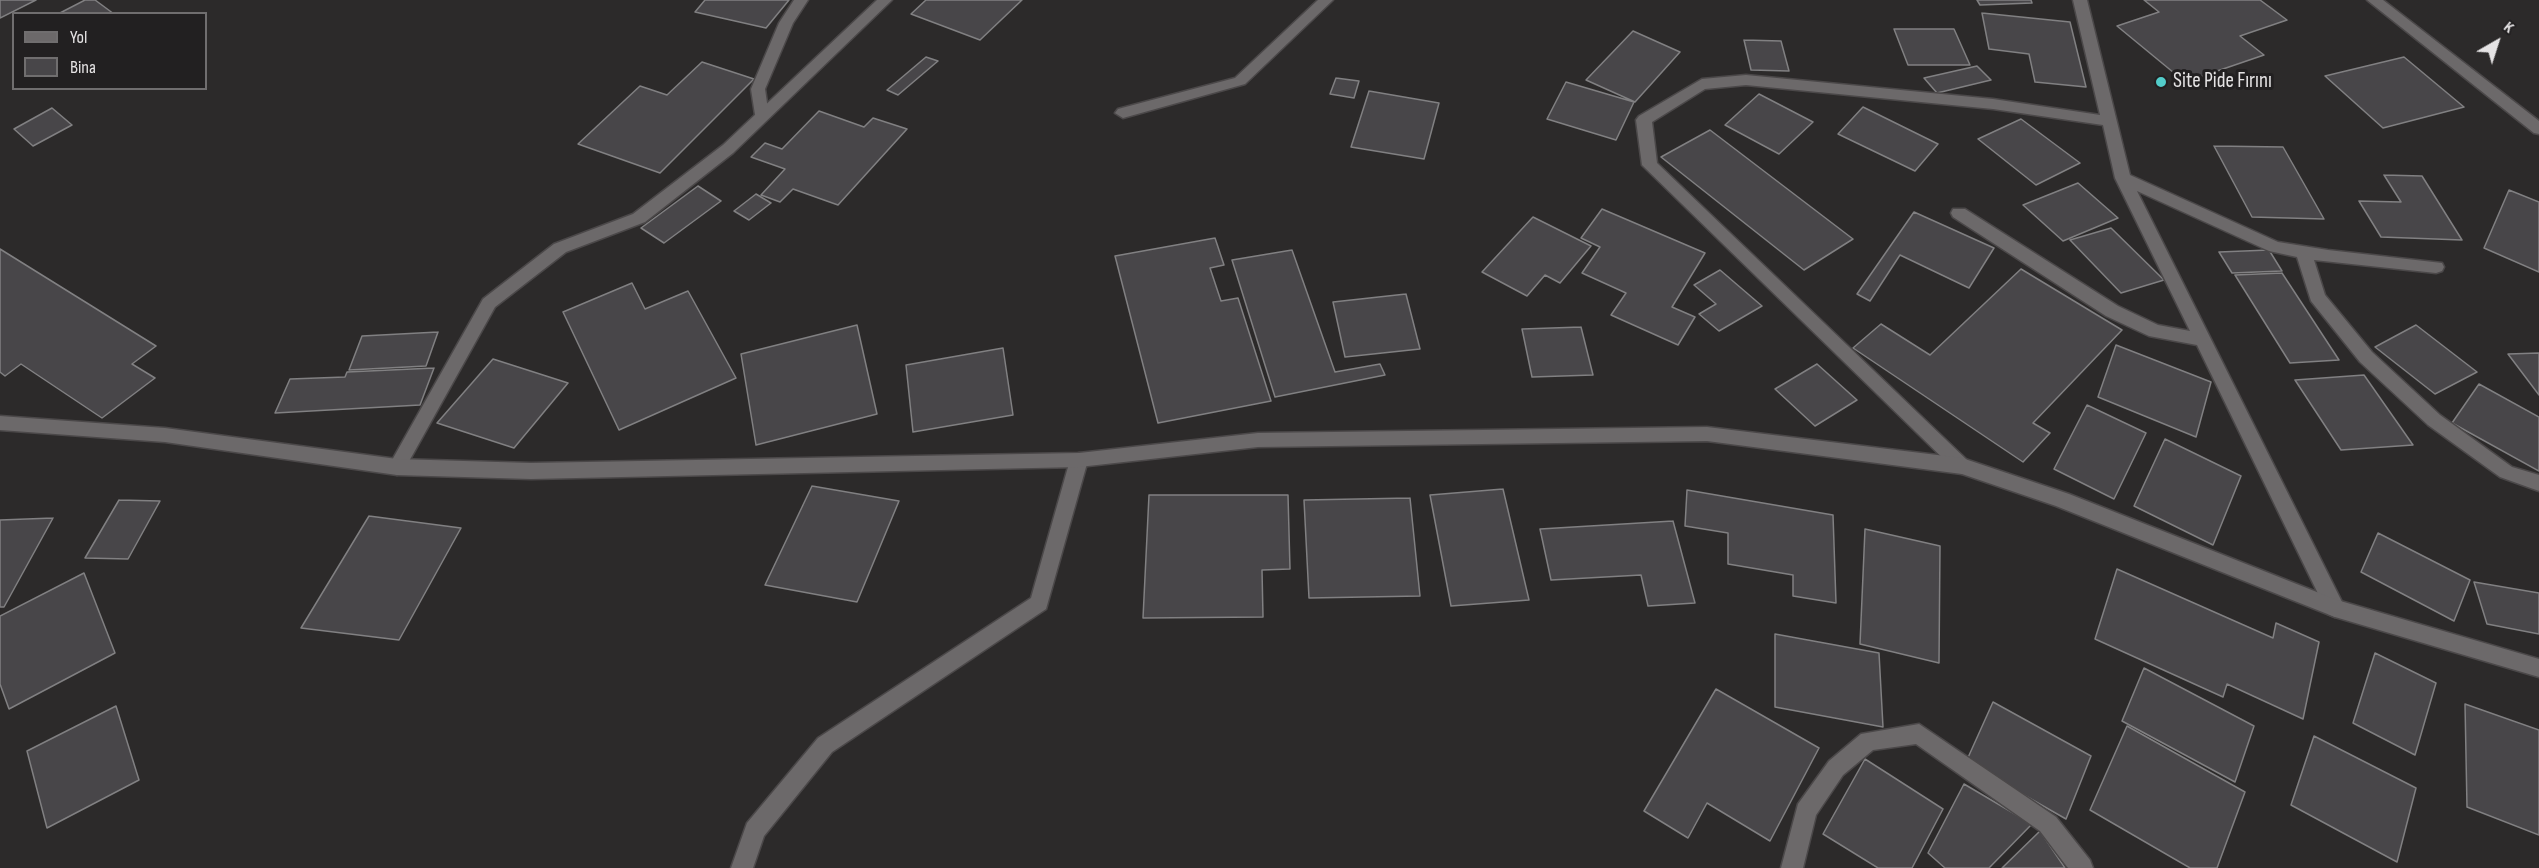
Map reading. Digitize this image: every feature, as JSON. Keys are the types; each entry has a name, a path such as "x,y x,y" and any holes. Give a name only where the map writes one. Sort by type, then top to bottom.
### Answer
{"street":[{"path":"761,117 758,89 786,23 801,0"},
{"path":"397,467 489,303 560,248 639,218 728,149 885,0"},
{"path":"1123,113 1240,81 1326,0"},
{"path":"2080,0 2123,178 2335,608"},
{"path":"2374,0 2539,129"},
{"path":"1962,466 1650,165 1644,120 1702,84 1746,80 1993,104 2109,121"},
{"path":"2123,178 2275,247 2436,267"},
{"path":"1959,213 2112,310 2155,331 2203,340"},
{"path":"2304,252 2317,297 2366,357 2443,427 2506,472 2539,483"},
{"path":"0,423 165,435 397,467 531,471 1079,460 1258,440 1707,434 1962,466 2062,500 2335,608 2539,668"},
{"path":"742,868 755,830 825,745 1039,603 1079,460"},
{"path":"1792,868 1806,811 1836,768 1868,741 1918,734 2048,824 2082,868"}],"building":[{"path":"0,0 36,0 0,18"},
{"path":"85,0 95,0 111,12 62,12"},
{"path":"705,0 789,0 766,28 695,12"},
{"path":"926,0 1022,0 980,40 911,14"},
{"path":"1977,0 2031,0 2032,3 1980,5"},
{"path":"2144,0 2260,0 2287,20 2240,36 2264,55 2185,82 2117,26 2159,12"},
{"path":"1982,13 2070,22 2086,87 2035,82 2029,54 1989,49"},
{"path":"1894,29 1954,29 1970,65 1908,65"},
{"path":"1633,31 1680,52 1635,102 1586,80"},
{"path":"1744,40 1781,41 1789,71 1751,70"},
{"path":"926,57 938,61 898,95 887,90"},
{"path":"2404,57 2464,107 2383,128 2325,76"},
{"path":"702,62 754,79 660,173 578,144 640,86 667,95"},
{"path":"1977,66 1991,80 1937,93 1924,78"},
{"path":"1336,78 1359,81 1354,98 1330,94"},
{"path":"1566,82 1634,102 1616,140 1547,119"},
{"path":"1369,91 1439,103 1424,159 1351,147"},
{"path":"1759,94 1813,122 1779,154 1725,125"},
{"path":"1863,107 1938,144 1915,171 1838,134"},
{"path":"52,108 72,125 33,146 14,129"},
{"path":"819,111 864,127 873,118 907,129 838,205 793,189 780,202 761,195 785,169 751,157 765,143 782,149"},
{"path":"2021,119 2080,163 2036,185 1978,139"},
{"path":"1710,130 1853,239 1804,270 1661,157"},
{"path":"2214,146 2283,147 2324,219 2252,217"},
{"path":"2384,175 2422,176 2462,240 2381,237 2359,201 2401,202"},
{"path":"2078,183 2118,218 2063,241 2023,205"},
{"path":"698,186 721,201 664,243 641,228"},
{"path":"2509,190 2539,202 2539,272 2484,248"},
{"path":"756,194 771,203 749,220 734,211"},
{"path":"1602,209 1705,253 1672,307 1695,317 1678,345 1611,315 1626,293 1582,273 1600,247 1581,238"},
{"path":"1914,212 1994,248 1969,288 1900,255 1870,301 1857,294"},
{"path":"1533,217 1591,246 1560,283 1545,275 1527,296 1482,272"},
{"path":"2111,228 2164,280 2121,293 2070,240"},
{"path":"1215,238 1224,265 1210,268 1221,301 1238,298 1271,401 1158,423 1115,256"},
{"path":"0,249 156,346 132,364 155,378 102,418 21,364 5,376 0,372"},
{"path":"1292,250 1335,372 1380,364 1385,375 1275,397 1232,260"},
{"path":"2269,250 2282,271 2232,273 2219,252"},
{"path":"2021,269 2122,330 2033,423 2050,433 2023,462 1853,348 1881,324 1930,355"},
{"path":"1720,270 1762,306 1719,331 1699,314 1716,304 1694,285"},
{"path":"2282,273 2339,360 2290,363 2235,275"},
{"path":"632,283 645,309 688,291 736,378 619,430 563,312"},
{"path":"1406,294 1420,349 1345,357 1333,302"},
{"path":"857,325 877,414 756,445 741,354"},
{"path":"2416,325 2477,372 2435,394 2375,347"},
{"path":"1581,327 1593,375 1532,377 1522,329"},
{"path":"438,332 426,366 349,370 362,336"},
{"path":"2116,345 2211,382 2196,437 2098,397"},
{"path":"1003,348 1013,415 913,432 906,365"},
{"path":"2539,353 2539,395 2508,354"},
{"path":"493,359 568,383 514,448 437,423"},
{"path":"1817,364 1857,400 1815,426 1775,389"},
{"path":"434,368 420,405 275,413 290,379 345,377 347,372"},
{"path":"2364,375 2413,445 2341,450 2295,380"},
{"path":"2479,384 2539,417 2539,471 2452,423"},
{"path":"2087,405 2146,433 2114,499 2054,469"},
{"path":"2165,439 2241,476 2213,545 2134,506"},
{"path":"812,486 899,501 857,602 765,585"},
{"path":"1503,489 1529,600 1451,606 1430,495"},
{"path":"1687,490 1833,515 1836,603 1793,596 1793,575 1728,564 1728,533 1685,526"},
{"path":"1149,495 1288,495 1290,569 1262,570 1263,617 1143,618"},
{"path":"1410,498 1420,596 1309,598 1304,500"},
{"path":"119,500 160,501 128,559 85,558"},
{"path":"369,516 461,528 399,640 301,628"},
{"path":"53,518 4,607 0,607 0,520"},
{"path":"1673,521 1695,603 1648,606 1641,575 1551,580 1540,529"},
{"path":"1865,529 1940,546 1939,663 1860,644"},
{"path":"2378,533 2470,580 2454,621 2361,572"},
{"path":"2117,569 2273,638 2276,623 2319,642 2303,719 2227,684 2223,697 2095,639"},
{"path":"84,573 115,653 9,709 0,684 0,616"},
{"path":"2474,582 2539,593 2539,634 2487,624"},
{"path":"1775,634 1879,653 1883,727 1775,707"},
{"path":"2375,653 2436,683 2415,755 2353,723"},
{"path":"2144,668 2254,726 2235,782 2122,721"},
{"path":"1716,689 1819,748 1770,841 1707,803 1688,838 1644,811"},
{"path":"1993,702 2091,756 2066,819 1966,762"},
{"path":"2465,704 2539,730 2539,835 2467,807"},
{"path":"116,706 139,780 47,828 27,751"},
{"path":"2127,726 2245,792 2217,868 2190,868 2090,810"},
{"path":"2314,736 2416,788 2397,862 2291,805"},
{"path":"1865,759 1943,809 1912,868 1878,868 1823,834"},
{"path":"1964,784 2032,824 1989,868 1945,868 1928,853"},
{"path":"2040,831 2065,868 2002,868"}],"place":[{"name":"Site Pide Fırını","path":"2161,82"}]}
